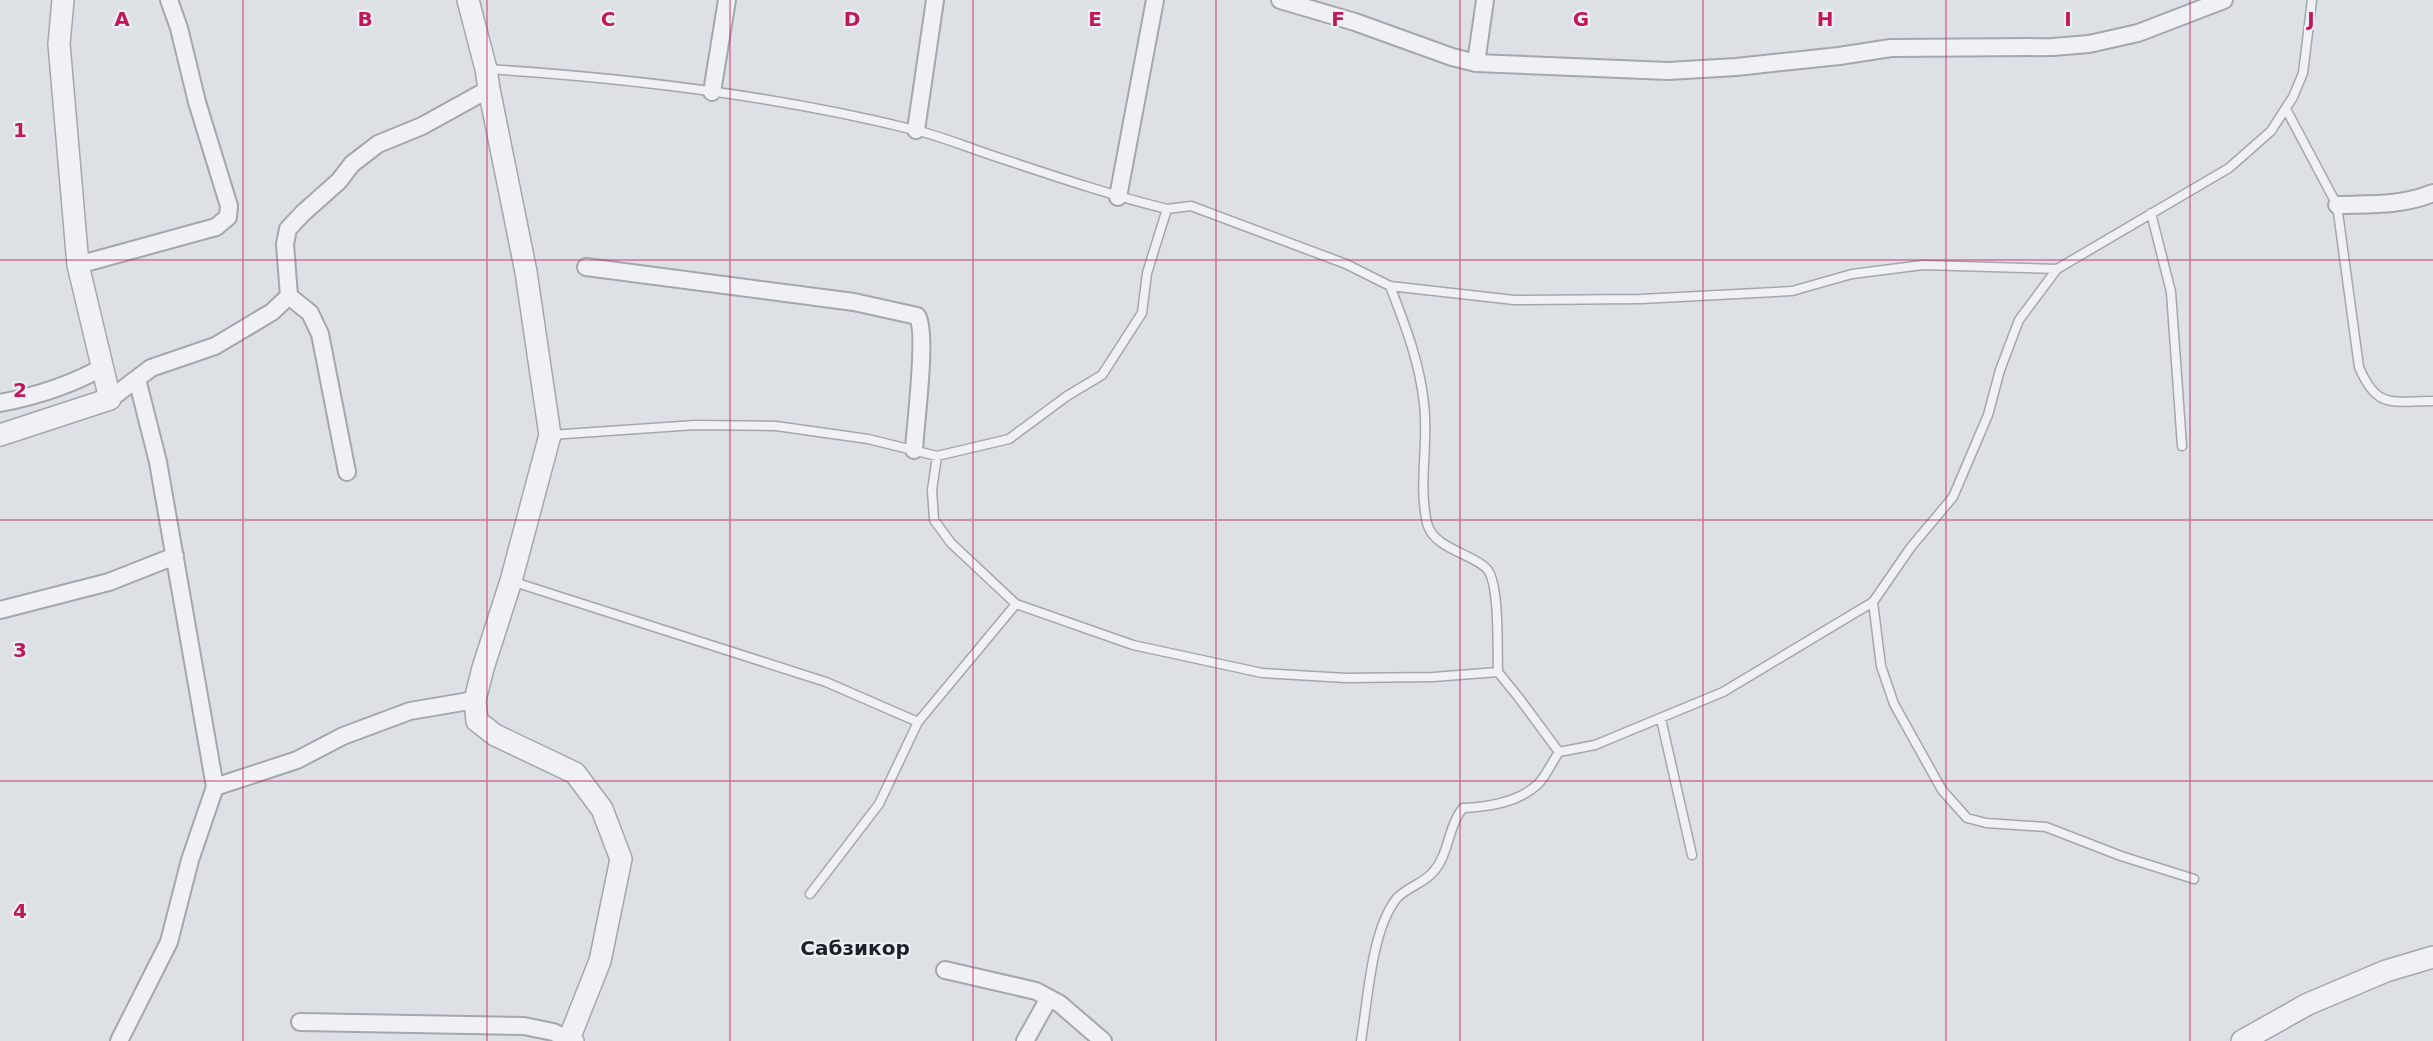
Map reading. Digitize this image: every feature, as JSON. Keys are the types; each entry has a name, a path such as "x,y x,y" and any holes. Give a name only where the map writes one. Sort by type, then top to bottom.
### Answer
{"street":[{"path":"63,0 59,44 78,265 110,399"},
{"path":"78,265 216,227 228,217 229,206 169,0"},
{"path":"300,1022 524,1026 553,1032 571,1040 600,961 621,860 602,809 575,772 495,735 477,721 475,700 483,668 511,580 550,435 526,272 488,79 468,0"},
{"path":"712,92 727,0"},
{"path":"916,130 935,0"},
{"path":"1118,197 1155,0"},
{"path":"1280,0 1355,22 1452,57 1476,63 1668,70 1736,67 1891,48 2052,47 2089,44 2138,33 2224,0"},
{"path":"1476,63 1485,0"},
{"path":"347,471 320,334 309,313 289,296 285,244 288,229 339,181 352,164 378,144 422,126 488,79"},
{"path":"2337,205 2391,204 2416,200 2433,193"},
{"path":"586,267 854,302 916,316 921,325 921,345 914,450"},
{"path":"0,435 110,399 151,368 215,346 272,312 289,296"},
{"path":"0,403 25,399 76,382 103,367"},
{"path":"119,1041 169,942 190,860 215,787 159,462 137,379"},
{"path":"0,610 109,582 175,556"},
{"path":"215,787 297,760 343,736 410,711 475,700"},
{"path":"2242,1041 2308,1004 2386,971 2433,957"},
{"path":"945,970 1036,991 1060,1004 1103,1041"},
{"path":"1025,1041 1048,998"}],"lane":[{"path":"1361,1041 1378,937 1398,896 1435,871 1449,840 1456,816 1462,808 1503,804 1538,784 1559,752 1595,746 1723,692 1873,602 1911,547 1953,497 1988,415 2000,370 2019,320 2057,269 2229,168 2271,131 2293,97 2303,73 2312,0"},
{"path":"488,79 575,74 712,92 828,111 916,130 1118,197 1167,209 1191,206 1210,212 1346,264 1390,286 1514,300 1641,299 1792,291 1852,274 1923,265 2057,269"},
{"path":"2286,109 2337,205 2359,368 2367,387 2376,397 2391,401 2433,401"},
{"path":"550,435 696,425 776,426 868,439 937,456 1008,439 1067,396 1102,375 1142,313 1147,273 1167,209"},
{"path":"2151,213 2171,292 2182,446"},
{"path":"1390,286 1412,345 1425,406 1423,483 1427,526 1440,542 1486,568 1492,580 1495,596 1498,672 1559,752"},
{"path":"937,456 932,490 934,520 951,543 1016,604 1133,645 1262,673 1346,678 1432,677 1498,672"},
{"path":"511,580 826,682 918,722"},
{"path":"1873,602 1881,666 1894,704 1942,790 1967,818 1986,823 2046,827 2121,856 2194,879"},
{"path":"810,894 879,804 918,722 1016,604"},
{"path":"1661,719 1692,855"}],"district":[{"name":"Сабзикор","path":"855,948"}]}
